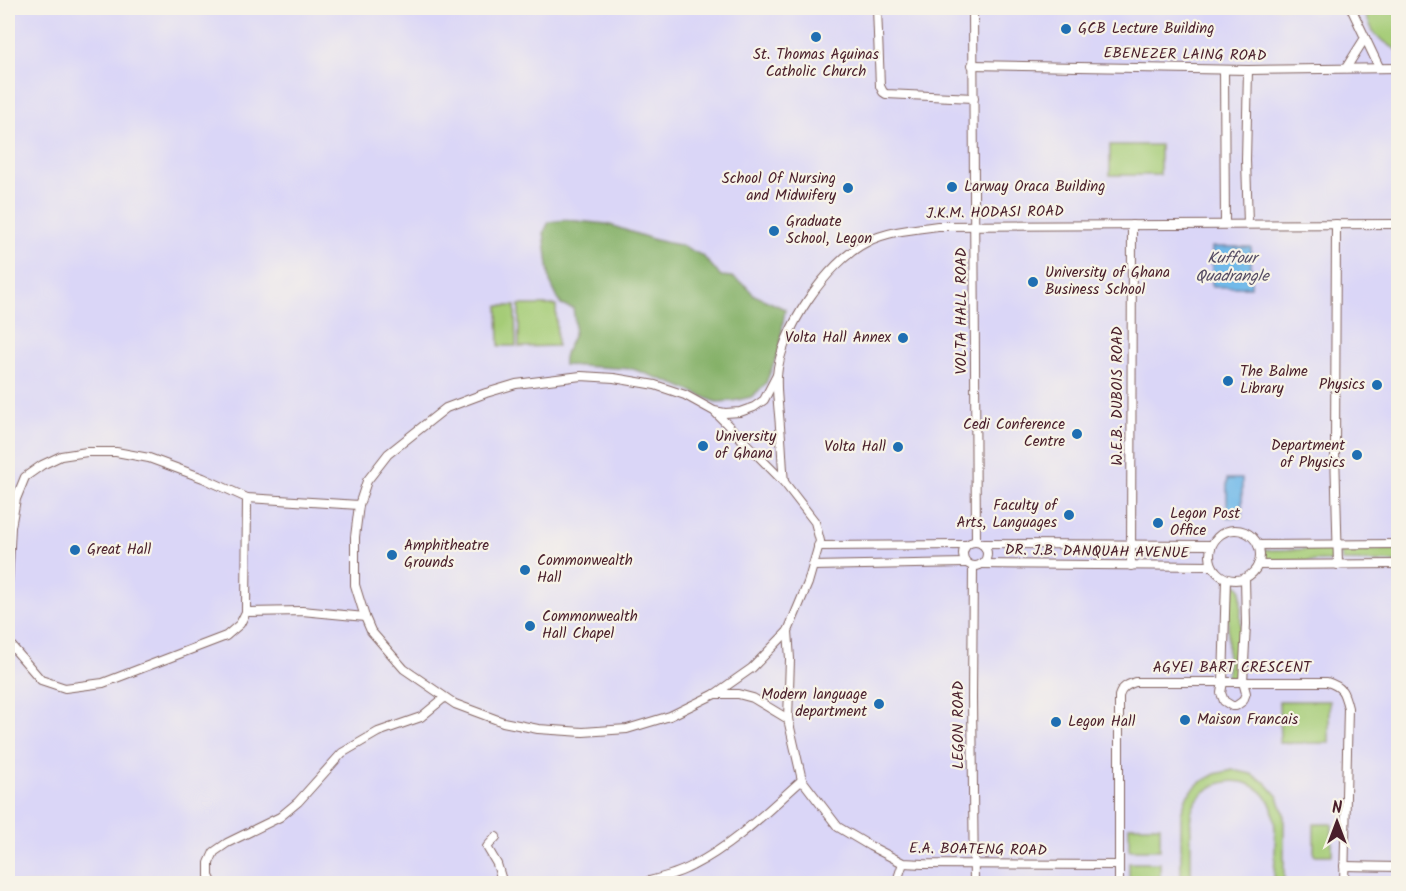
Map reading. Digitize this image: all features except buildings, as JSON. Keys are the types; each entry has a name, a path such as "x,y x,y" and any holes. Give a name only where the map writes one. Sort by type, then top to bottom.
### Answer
{"street":[{"path":"877,8 880,86 883,92 974,98"},
{"name":"VOLTA HALL ROAD","path":"973,8 979,543"},
{"path":"1351,8 1379,67"},
{"path":"1347,68 1365,38"},
{"name":"EBENEZER LAING ROAD","path":"972,65 1224,70 1398,68"},
{"path":"1224,70 1225,224"},
{"path":"1248,70 1246,160 1248,224"},
{"path":"1336,224 1335,451 1338,564"},
{"name":"J.K.M. HODASI ROAD","path":"784,482 777,375 785,343 801,312 824,279 847,255 880,237 938,226 974,225 1398,224"},
{"name":"W.E.B. DUBOIS ROAD","path":"1131,566 1132,225"},
{"path":"714,411 740,412 754,407 764,400 777,375"},
{"path":"581,376 614,378 655,385 685,395 714,411 784,482 815,522 820,541 808,583 788,631 752,668 715,694 670,716 627,729 583,732 538,729 503,722 455,704 404,669 371,631 356,585 355,537 359,505 367,481 388,454 446,408 516,384 581,376"},
{"path":"8,584 11,527 16,499 25,477 61,456 87,452 116,452 149,459 203,478 247,498 359,505"},
{"path":"8,641 41,680 65,688 103,683 226,636 240,624 246,612 247,498"},
{"name":"DR. J.B. DANQUAH AVENUE","path":"813,566 974,564 1212,566 1209,555 1211,545 1218,535 1226,531 1234,530 1250,534 1258,545"},
{"path":"818,546 966,545 972,542 979,543 986,549 985,560 974,564 963,556 966,545"},
{"name":"DR. J.B. DANQUAH AVENUE","path":"979,543 1211,545"},
{"path":"1212,566 1226,579 1236,580 1253,573 1260,555 1258,545 1398,544"},
{"name":"LEGON ROAD","path":"974,564 972,698 974,884"},
{"path":"1258,565 1398,564"},
{"path":"1226,579 1221,693 1222,698 1228,704 1236,705 1243,701 1246,693 1244,682 1245,578"},
{"path":"246,612 302,611 365,617"},
{"name":"E.A. BOATENG ROAD","path":"788,631 790,659 788,719 802,780 838,827 903,862 1119,865"},
{"name":"AGYEI BART CRESCENT","path":"1119,884 1119,696 1126,685 1135,682 1327,682 1337,685 1344,694 1348,708 1344,884"},
{"path":"715,694 738,694 753,698 788,719"},
{"path":"213,884 209,876 209,863 214,852 227,843 280,817 298,802 342,753 378,732 421,717 444,698"},
{"path":"638,884 690,868 711,855 751,827 802,780"},
{"path":"496,837 487,847 497,864 503,884"},
{"path":"896,884 903,862"},
{"path":"1344,866 1398,867"}],"shaded area":[{"name":"University of Ghana","path":"8,8 1398,8 1398,883 8,883"}],"green space":[{"path":"1362,8 1398,8 1398,51 1375,35"},
{"path":"1110,145 1160,145 1160,175 1110,175"},
{"path":"566,220 607,224 655,240 683,246 703,256 721,276 732,277 745,285 754,295 785,309 779,351 765,385 751,397 716,402 633,369 564,365 565,353 575,330 575,320 573,308 561,305 550,282 544,232 549,222"},
{"path":"519,305 556,305 557,346 519,347"},
{"path":"498,306 515,306 516,346 499,346"},
{"path":"1330,549 1334,554 1332,561 1263,562 1261,557 1264,550"},
{"path":"1398,549 1398,562 1342,561 1342,550"},
{"path":"1237,584 1241,589 1240,678 1237,681 1227,678 1229,587"},
{"path":"1279,701 1329,701 1329,743 1280,743"},
{"path":"1233,770 1251,774 1266,783 1278,797 1284,814 1284,883 1274,883 1275,829 1269,801 1261,791 1250,784 1226,782 1204,792 1196,802 1191,814 1191,883 1181,883 1181,813 1187,796 1199,783 1215,774"},
{"path":"1314,824 1332,824 1332,855 1314,855"},
{"path":"1129,826 1160,826 1160,850 1129,850"},
{"path":"1129,863 1160,863 1160,883 1129,883"}],"water":[{"name":"Kuffour Quadrangle","path":"1212,247 1251,247 1251,287 1212,287"},
{"path":"1227,479 1242,479 1242,517 1227,517"}],"place":[{"name":"GCB Lecture Building","path":"1066,29"},
{"name":"St. Thomas Aquinas Catholic Church","path":"816,37"},
{"name":"Larway Oraca Building","path":"952,187"},
{"name":"School Of Nursing and Midwifery","path":"848,188"},
{"name":"Graduate School, Legon","path":"774,231"},
{"name":"University of Ghana Business School","path":"1033,282"},
{"name":"Volta Hall Annex","path":"903,338"},
{"name":"The Balme Library","path":"1228,381"},
{"name":"Physics","path":"1377,385"},
{"name":"Cedi Conference Centre","path":"1077,434"},
{"name":"University of Ghana","path":"703,446"},
{"name":"Volta Hall","path":"898,447"},
{"name":"Department of Physics","path":"1357,455"},
{"name":"Faculty of Arts, Languages","path":"1069,515"},
{"name":"Legon Post Office","path":"1158,523"},
{"name":"Great Hall","path":"75,550"},
{"name":"Amphitheatre Grounds","path":"392,555"},
{"name":"Commonwealth Hall","path":"525,570"},
{"name":"Commonwealth Hall Chapel","path":"530,626"},
{"name":"Modern language department","path":"879,704"},
{"name":"Maison Francais","path":"1185,720"},
{"name":"Legon Hall","path":"1056,722"}]}
